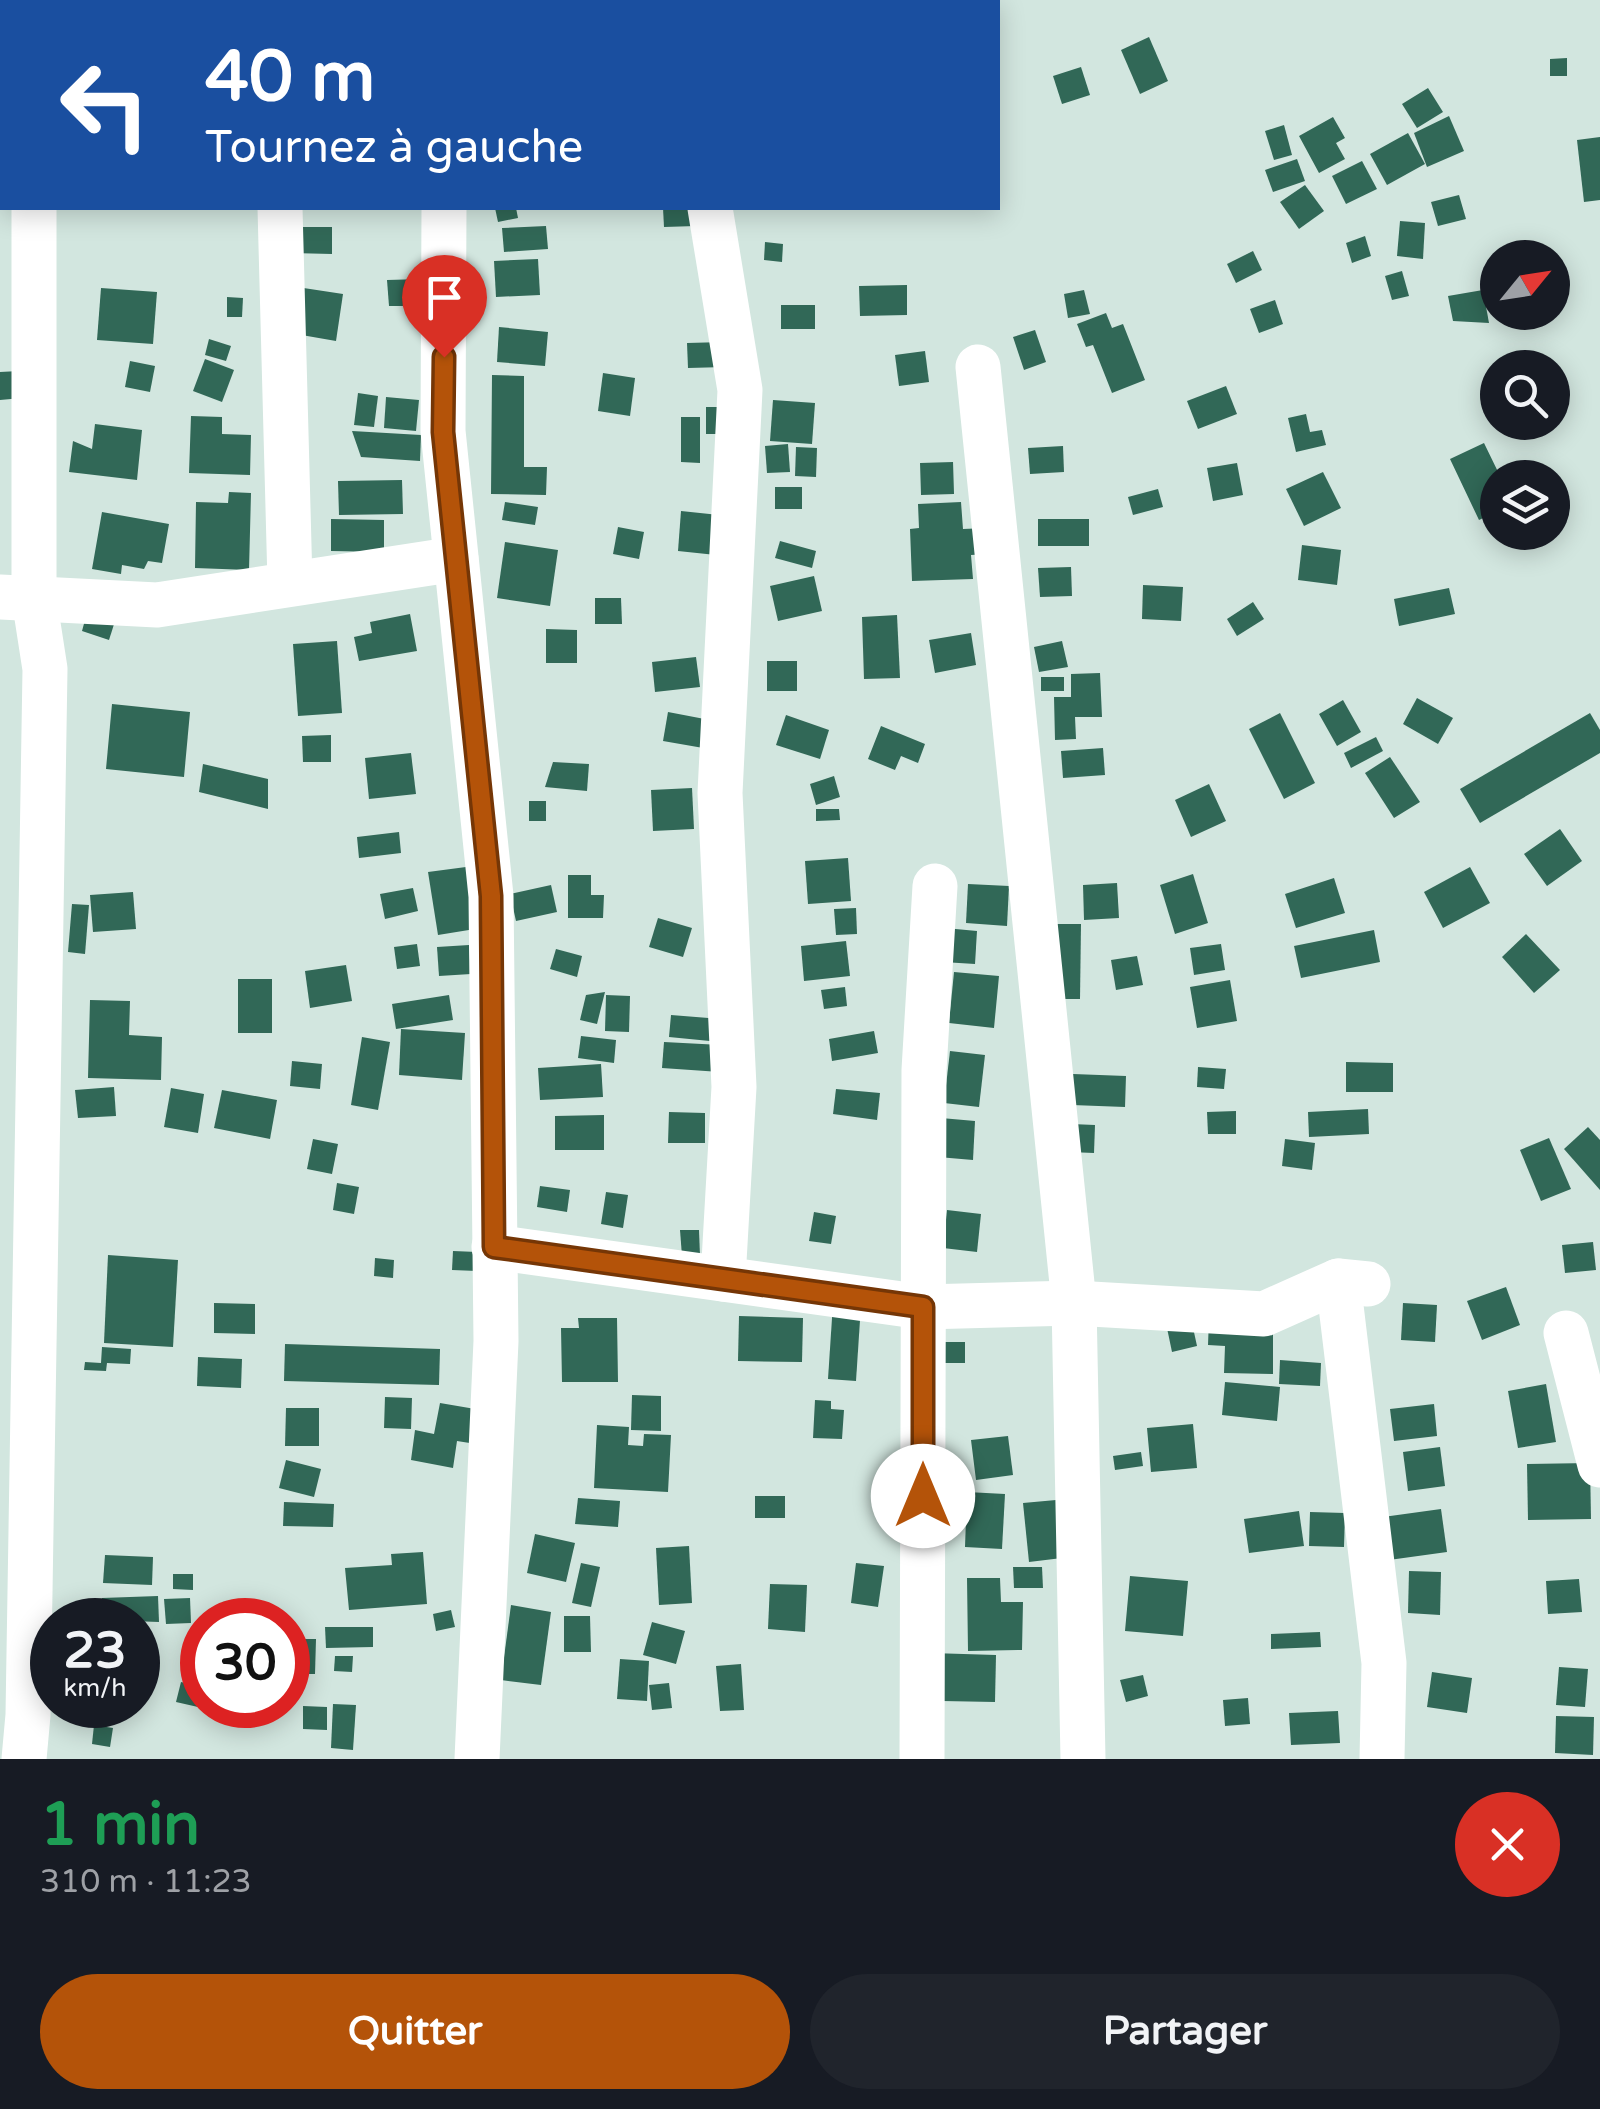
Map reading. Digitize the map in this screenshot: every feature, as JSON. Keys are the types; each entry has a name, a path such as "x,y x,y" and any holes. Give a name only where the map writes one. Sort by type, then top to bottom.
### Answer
{"street":[{"path":"24,1759 45,669 17,598 34,210"},
{"path":"280,210 290,584"},
{"path":"444,210 443,432 491,896 496,1341 476,1759"},
{"path":"710,210 740,390 720,793 734,1087 724,1279"},
{"path":"978,367 1074,1303 1083,1759"},
{"path":"17,598 158,605 456,560"},
{"path":"922,1759 924,1070 936,886"},
{"path":"494,1247 923,1307 1074,1303 1264,1314 1353,1282 1384,1663 1382,1759"},
{"path":"1566,1333 1600,1465"}],"building":[{"path":"1149,37 1168,81 1140,94 1121,50"},
{"path":"1567,58 1567,76 1550,76 1550,59"},
{"path":"1081,67 1090,95 1062,104 1053,76"},
{"path":"1428,88 1443,112 1417,128 1402,104"},
{"path":"1449,116 1464,151 1427,167 1414,133"},
{"path":"1333,117 1345,138 1336,143 1345,159 1319,173 1299,136"},
{"path":"1284,125 1292,155 1274,160 1265,131"},
{"path":"1408,133 1425,164 1387,185 1370,154"},
{"path":"1600,137 1600,200 1584,202 1577,140"},
{"path":"1297,159 1305,181 1273,192 1265,170"},
{"path":"1362,161 1377,189 1346,204 1332,176"},
{"path":"1305,185 1324,211 1299,229 1280,202"},
{"path":"1459,195 1466,219 1438,226 1431,202"},
{"path":"495,210 516,210 518,218 498,222"},
{"path":"663,210 695,210 696,226 664,227"},
{"path":"1400,221 1425,223 1423,259 1397,256"},
{"path":"546,226 548,249 504,252 502,228"},
{"path":"291,227 332,227 332,254 291,253"},
{"path":"1365,236 1371,256 1352,263 1346,243"},
{"path":"765,242 783,244 782,262 764,260"},
{"path":"1253,251 1262,270 1236,283 1227,264"},
{"path":"538,259 540,295 496,297 494,261"},
{"path":"1402,271 1409,296 1392,300 1385,276"},
{"path":"423,279 424,306 389,306 387,280"},
{"path":"907,285 907,315 860,316 859,286"},
{"path":"297,287 343,294 336,341 290,333"},
{"path":"101,288 157,292 153,344 97,340"},
{"path":"1084,290 1090,314 1068,318 1064,294"},
{"path":"1480,291 1480,322 1453,321 1448,296"},
{"path":"227,297 243,298 242,317 227,317"},
{"path":"1275,300 1283,324 1259,333 1250,309"},
{"path":"781,305 815,305 815,329 781,329"},
{"path":"1106,313 1112,328 1123,324 1145,380 1112,393 1093,345 1086,347 1077,324"},
{"path":"499,327 548,332 545,366 497,362"},
{"path":"1035,330 1046,362 1024,370 1013,337"},
{"path":"209,339 231,346 226,361 205,355"},
{"path":"724,342 725,367 688,368 687,343"},
{"path":"925,351 929,382 899,386 895,355"},
{"path":"205,359 234,370 222,402 193,391"},
{"path":"130,361 155,366 150,392 125,387"},
{"path":"19,371 22,398 0,400 0,372"},
{"path":"603,373 635,378 630,416 598,411"},
{"path":"492,375 524,376 524,467 547,467 546,495 491,494"},
{"path":"1226,386 1237,414 1198,429 1187,401"},
{"path":"358,393 378,396 374,427 354,425"},
{"path":"386,397 419,400 416,431 384,428"},
{"path":"773,400 815,403 812,444 770,441"},
{"path":"706,407 722,407 722,434 706,434"},
{"path":"1306,414 1310,432 1322,430 1326,445 1296,452 1288,418"},
{"path":"191,416 222,417 222,434 251,435 250,475 189,473"},
{"path":"681,417 700,417 700,463 681,462"},
{"path":"95,424 142,430 137,480 69,472 73,441 92,449"},
{"path":"352,431 421,435 420,461 361,457"},
{"path":"1484,443 1492,460 1480,460 1480,520 1479,520 1450,459"},
{"path":"788,444 790,472 767,473 765,446"},
{"path":"1063,446 1064,472 1030,474 1028,448"},
{"path":"796,447 817,448 816,477 795,476"},
{"path":"953,462 954,494 921,495 920,463"},
{"path":"1237,463 1243,495 1213,501 1207,468"},
{"path":"1323,472 1341,508 1304,526 1286,489"},
{"path":"402,480 403,514 339,515 338,481"},
{"path":"775,487 802,487 802,509 775,509"},
{"path":"1158,489 1163,507 1133,515 1128,497"},
{"path":"229,492 251,493 249,570 195,568 196,502 228,503"},
{"path":"505,502 538,507 535,525 502,520"},
{"path":"961,502 963,529 987,528 988,554 971,555 973,579 912,581 910,529 919,528 918,504"},
{"path":"681,511 719,515 716,555 678,551"},
{"path":"102,512 169,524 162,563 148,561 144,569 122,565 121,574 92,569"},
{"path":"331,519 384,520 384,552 331,551"},
{"path":"1038,519 1089,519 1089,546 1038,546"},
{"path":"618,527 644,532 639,559 613,554"},
{"path":"780,541 816,551 812,568 775,558"},
{"path":"505,542 558,550 550,606 497,598"},
{"path":"1302,545 1341,550 1337,585 1298,580"},
{"path":"1071,567 1072,596 1040,597 1038,568"},
{"path":"814,576 822,611 778,621 770,586"},
{"path":"1143,585 1183,587 1181,621 1142,619"},
{"path":"1449,588 1455,614 1399,626 1394,599"},
{"path":"595,598 621,598 622,624 595,624"},
{"path":"1253,602 1264,619 1237,636 1227,619"},
{"path":"88,609 116,618 109,640 82,631"},
{"path":"410,614 417,651 359,661 354,637 372,633 370,622"},
{"path":"897,615 900,678 864,679 862,617"},
{"path":"546,629 577,630 577,663 546,663"},
{"path":"971,633 976,665 935,673 929,640"},
{"path":"337,641 342,713 298,716 293,644"},
{"path":"1062,641 1068,667 1039,672 1034,647"},
{"path":"696,657 700,687 655,692 652,662"},
{"path":"767,661 797,661 797,691 767,691"},
{"path":"1100,673 1102,717 1075,717 1076,739 1055,740 1054,697 1071,697 1071,674"},
{"path":"1041,677 1064,677 1064,691 1041,691"},
{"path":"1417,698 1453,718 1438,744 1403,724"},
{"path":"1343,700 1361,732 1337,746 1319,714"},
{"path":"112,704 190,712 184,777 106,769"},
{"path":"668,712 715,721 709,749 663,741"},
{"path":"1280,713 1315,783 1284,799 1249,729"},
{"path":"1590,713 1600,730 1600,753 1480,823 1460,789"},
{"path":"786,715 829,730 820,759 776,745"},
{"path":"881,726 925,744 918,763 901,756 895,770 868,759"},
{"path":"331,735 331,762 303,762 302,736"},
{"path":"1376,737 1383,751 1351,768 1344,753"},
{"path":"1103,748 1105,775 1063,778 1061,751"},
{"path":"411,753 416,794 369,799 365,758"},
{"path":"1390,757 1420,802 1394,818 1365,773"},
{"path":"553,762 589,764 587,791 545,787"},
{"path":"203,764 268,779 268,809 199,792"},
{"path":"834,776 840,797 816,805 810,784"},
{"path":"1209,784 1226,821 1191,837 1175,800"},
{"path":"692,788 694,829 653,831 651,790"},
{"path":"529,801 546,801 546,821 529,821"},
{"path":"816,809 839,809 840,820 816,821"},
{"path":"1560,829 1582,861 1547,886 1524,854"},
{"path":"399,832 401,853 359,858 357,837"},
{"path":"848,858 851,901 808,904 805,861"},
{"path":"466,867 475,929 438,935 428,872"},
{"path":"1470,867 1490,903 1443,928 1424,892"},
{"path":"1193,874 1208,923 1175,934 1160,885"},
{"path":"568,875 591,875 591,895 604,895 603,918 568,918"},
{"path":"1334,878 1345,913 1296,928 1285,894"},
{"path":"1117,883 1119,918 1084,920 1083,885"},
{"path":"968,884 1009,886 1007,926 966,923"},
{"path":"551,885 557,912 516,921 510,894"},
{"path":"413,888 418,911 385,919 380,894"},
{"path":"133,892 136,929 93,932 90,895"},
{"path":"72,904 89,905 85,954 68,952"},
{"path":"856,908 857,934 836,935 834,909"},
{"path":"658,918 692,928 683,957 649,947"},
{"path":"1049,924 1081,924 1080,999 1048,999"},
{"path":"945,928 977,931 975,964 943,962"},
{"path":"1374,930 1380,962 1301,978 1294,946"},
{"path":"1526,934 1560,970 1534,993 1502,957"},
{"path":"846,941 850,976 804,981 801,946"},
{"path":"417,944 420,966 397,969 394,947"},
{"path":"1221,944 1225,970 1194,975 1190,948"},
{"path":"469,945 471,974 439,976 437,947"},
{"path":"556,949 582,956 577,977 550,969"},
{"path":"1137,956 1143,985 1116,990 1111,960"},
{"path":"346,965 352,1001 310,1008 305,971"},
{"path":"954,972 999,976 994,1028 949,1023"},
{"path":"238,979 272,979 272,1033 238,1033"},
{"path":"1230,980 1237,1021 1197,1028 1190,987"},
{"path":"845,987 847,1006 824,1009 821,990"},
{"path":"605,992 597,1024 580,1020 586,995"},
{"path":"449,995 453,1020 396,1029 392,1004"},
{"path":"606,995 630,996 629,1032 605,1031"},
{"path":"90,1000 130,1001 129,1035 162,1037 161,1080 88,1078"},
{"path":"671,1015 721,1019 720,1042 669,1037"},
{"path":"401,1029 465,1033 462,1080 399,1075"},
{"path":"874,1031 878,1053 832,1061 829,1039"},
{"path":"581,1036 616,1040 614,1063 578,1058"},
{"path":"362,1037 390,1042 378,1110 351,1105"},
{"path":"664,1042 721,1045 720,1072 662,1068"},
{"path":"950,1051 985,1055 979,1107 944,1103"},
{"path":"292,1061 322,1064 320,1089 290,1086"},
{"path":"1346,1062 1393,1063 1393,1092 1346,1092"},
{"path":"601,1064 603,1097 540,1100 538,1068"},
{"path":"1198,1067 1226,1069 1224,1089 1197,1087"},
{"path":"1073,1074 1126,1076 1125,1107 1072,1105"},
{"path":"114,1087 116,1116 78,1118 75,1090"},
{"path":"171,1088 204,1094 198,1133 164,1127"},
{"path":"836,1089 880,1093 877,1120 833,1114"},
{"path":"222,1090 277,1100 270,1139 214,1128"},
{"path":"1368,1109 1369,1134 1309,1137 1308,1112"},
{"path":"1236,1111 1236,1134 1208,1134 1207,1112"},
{"path":"669,1112 705,1113 705,1143 668,1143"},
{"path":"604,1115 604,1150 555,1150 555,1116"},
{"path":"941,1118 975,1121 973,1160 938,1157"},
{"path":"1071,1124 1095,1125 1094,1153 1069,1152"},
{"path":"1588,1127 1600,1140 1600,1190 1564,1149"},
{"path":"1549,1138 1571,1189 1541,1201 1520,1150"},
{"path":"313,1139 338,1144 332,1174 307,1169"},
{"path":"1285,1139 1315,1143 1312,1170 1282,1166"},
{"path":"337,1183 359,1187 354,1214 333,1210"},
{"path":"540,1186 570,1190 567,1212 537,1207"},
{"path":"606,1192 628,1195 623,1228 601,1224"},
{"path":"947,1210 981,1214 977,1252 943,1248"},
{"path":"814,1212 836,1216 831,1244 809,1241"},
{"path":"680,1230 699,1230 700,1256 682,1256"},
{"path":"1593,1242 1596,1270 1565,1273 1562,1245"},
{"path":"453,1251 477,1252 477,1271 452,1270"},
{"path":"108,1255 178,1260 173,1347 104,1343"},
{"path":"375,1258 394,1260 393,1278 374,1276"},
{"path":"1506,1287 1520,1325 1482,1340 1467,1301"},
{"path":"214,1303 255,1304 255,1334 214,1333"},
{"path":"833,1303 861,1305 856,1381 828,1379"},
{"path":"1403,1303 1437,1305 1435,1342 1401,1340"},
{"path":"739,1316 803,1318 802,1362 738,1361"},
{"path":"578,1318 617,1318 618,1382 562,1382 561,1328 579,1328"},
{"path":"1209,1318 1273,1319 1273,1374 1224,1373 1225,1346 1208,1345"},
{"path":"1192,1323 1197,1346 1172,1352 1167,1328"},
{"path":"939,1342 965,1342 965,1363 939,1363"},
{"path":"285,1344 440,1349 439,1385 284,1381"},
{"path":"102,1347 131,1349 130,1364 107,1363 106,1371 84,1370 85,1362 101,1363"},
{"path":"198,1357 242,1359 241,1388 197,1386"},
{"path":"1280,1360 1321,1363 1320,1386 1279,1384"},
{"path":"1225,1382 1280,1387 1277,1421 1222,1415"},
{"path":"1546,1384 1556,1442 1518,1448 1508,1391"},
{"path":"632,1395 661,1396 661,1431 631,1430"},
{"path":"385,1397 412,1398 411,1429 384,1428"},
{"path":"815,1400 831,1401 831,1409 844,1410 842,1439 813,1438"},
{"path":"440,1403 481,1410 476,1444 457,1441 453,1468 411,1460 415,1430 434,1434"},
{"path":"1434,1404 1437,1436 1394,1441 1390,1409"},
{"path":"286,1408 319,1408 319,1446 285,1446"},
{"path":"1193,1424 1197,1468 1151,1472 1147,1428"},
{"path":"597,1425 629,1427 628,1445 643,1446 644,1434 671,1435 668,1492 594,1488"},
{"path":"1008,1436 1013,1475 976,1480 971,1440"},
{"path":"1440,1447 1445,1486 1408,1491 1403,1452"},
{"path":"1141,1452 1143,1466 1115,1470 1113,1456"},
{"path":"286,1460 321,1469 314,1497 279,1488"},
{"path":"1590,1463 1591,1519 1528,1520 1527,1464"},
{"path":"967,1492 1005,1494 1002,1549 965,1547"},
{"path":"755,1496 785,1496 785,1518 755,1518"},
{"path":"578,1498 620,1501 618,1527 575,1524"},
{"path":"1056,1500 1062,1558 1029,1562 1023,1503"},
{"path":"284,1502 334,1504 333,1527 283,1526"},
{"path":"1441,1509 1447,1552 1389,1560 1383,1517"},
{"path":"1299,1511 1304,1546 1249,1553 1244,1519"},
{"path":"1310,1512 1345,1513 1344,1547 1309,1546"},
{"path":"535,1534 575,1543 566,1582 527,1573"},
{"path":"689,1546 692,1603 659,1605 656,1548"},
{"path":"423,1552 427,1604 349,1610 345,1568 392,1565 391,1554"},
{"path":"105,1555 153,1557 152,1585 103,1583"},
{"path":"581,1563 600,1567 591,1607 572,1603"},
{"path":"856,1563 884,1566 878,1607 851,1603"},
{"path":"1013,1567 1042,1567 1043,1588 1014,1588"},
{"path":"1409,1571 1441,1572 1440,1615 1408,1613"},
{"path":"173,1574 193,1574 193,1590 173,1589"},
{"path":"1130,1576 1188,1581 1183,1636 1125,1631"},
{"path":"967,1578 1000,1578 1001,1602 1023,1602 1022,1650 968,1651"},
{"path":"1579,1579 1582,1612 1548,1614 1546,1581"},
{"path":"770,1584 807,1585 805,1632 768,1629"},
{"path":"180,1598 180,1623 166,1624 164,1599"},
{"path":"511,1605 551,1612 541,1685 501,1680"},
{"path":"451,1610 455,1627 436,1631 433,1614"},
{"path":"564,1616 590,1616 591,1652 564,1652"},
{"path":"652,1622 685,1631 676,1664 643,1655"},
{"path":"325,1627 373,1627 373,1647 326,1648"},
{"path":"1320,1632 1321,1647 1271,1649 1271,1634"},
{"path":"310,1639 316,1639 315,1674 310,1674"},
{"path":"931,1653 996,1655 995,1702 942,1701"},
{"path":"335,1656 353,1656 352,1672 334,1671"},
{"path":"620,1659 649,1661 647,1701 617,1699"},
{"path":"741,1664 744,1710 720,1711 716,1666"},
{"path":"1559,1667 1588,1669 1585,1707 1556,1705"},
{"path":"1432,1672 1472,1678 1467,1713 1427,1707"},
{"path":"1143,1675 1148,1696 1126,1702 1120,1680"},
{"path":"669,1683 672,1708 652,1710 649,1685"},
{"path":"1248,1698 1250,1724 1225,1726 1223,1700"},
{"path":"333,1704 356,1705 353,1750 331,1748"},
{"path":"310,1706 327,1707 327,1730 303,1729 310,1728"},
{"path":"1338,1711 1340,1743 1291,1745 1289,1713"},
{"path":"1556,1716 1594,1717 1593,1755 1555,1753"},
{"path":"94,1728 113,1728 110,1747 92,1744"}],"route":[{"path":"444,357 443,432 491,896 494,1247 923,1307 923,1496"}]}
